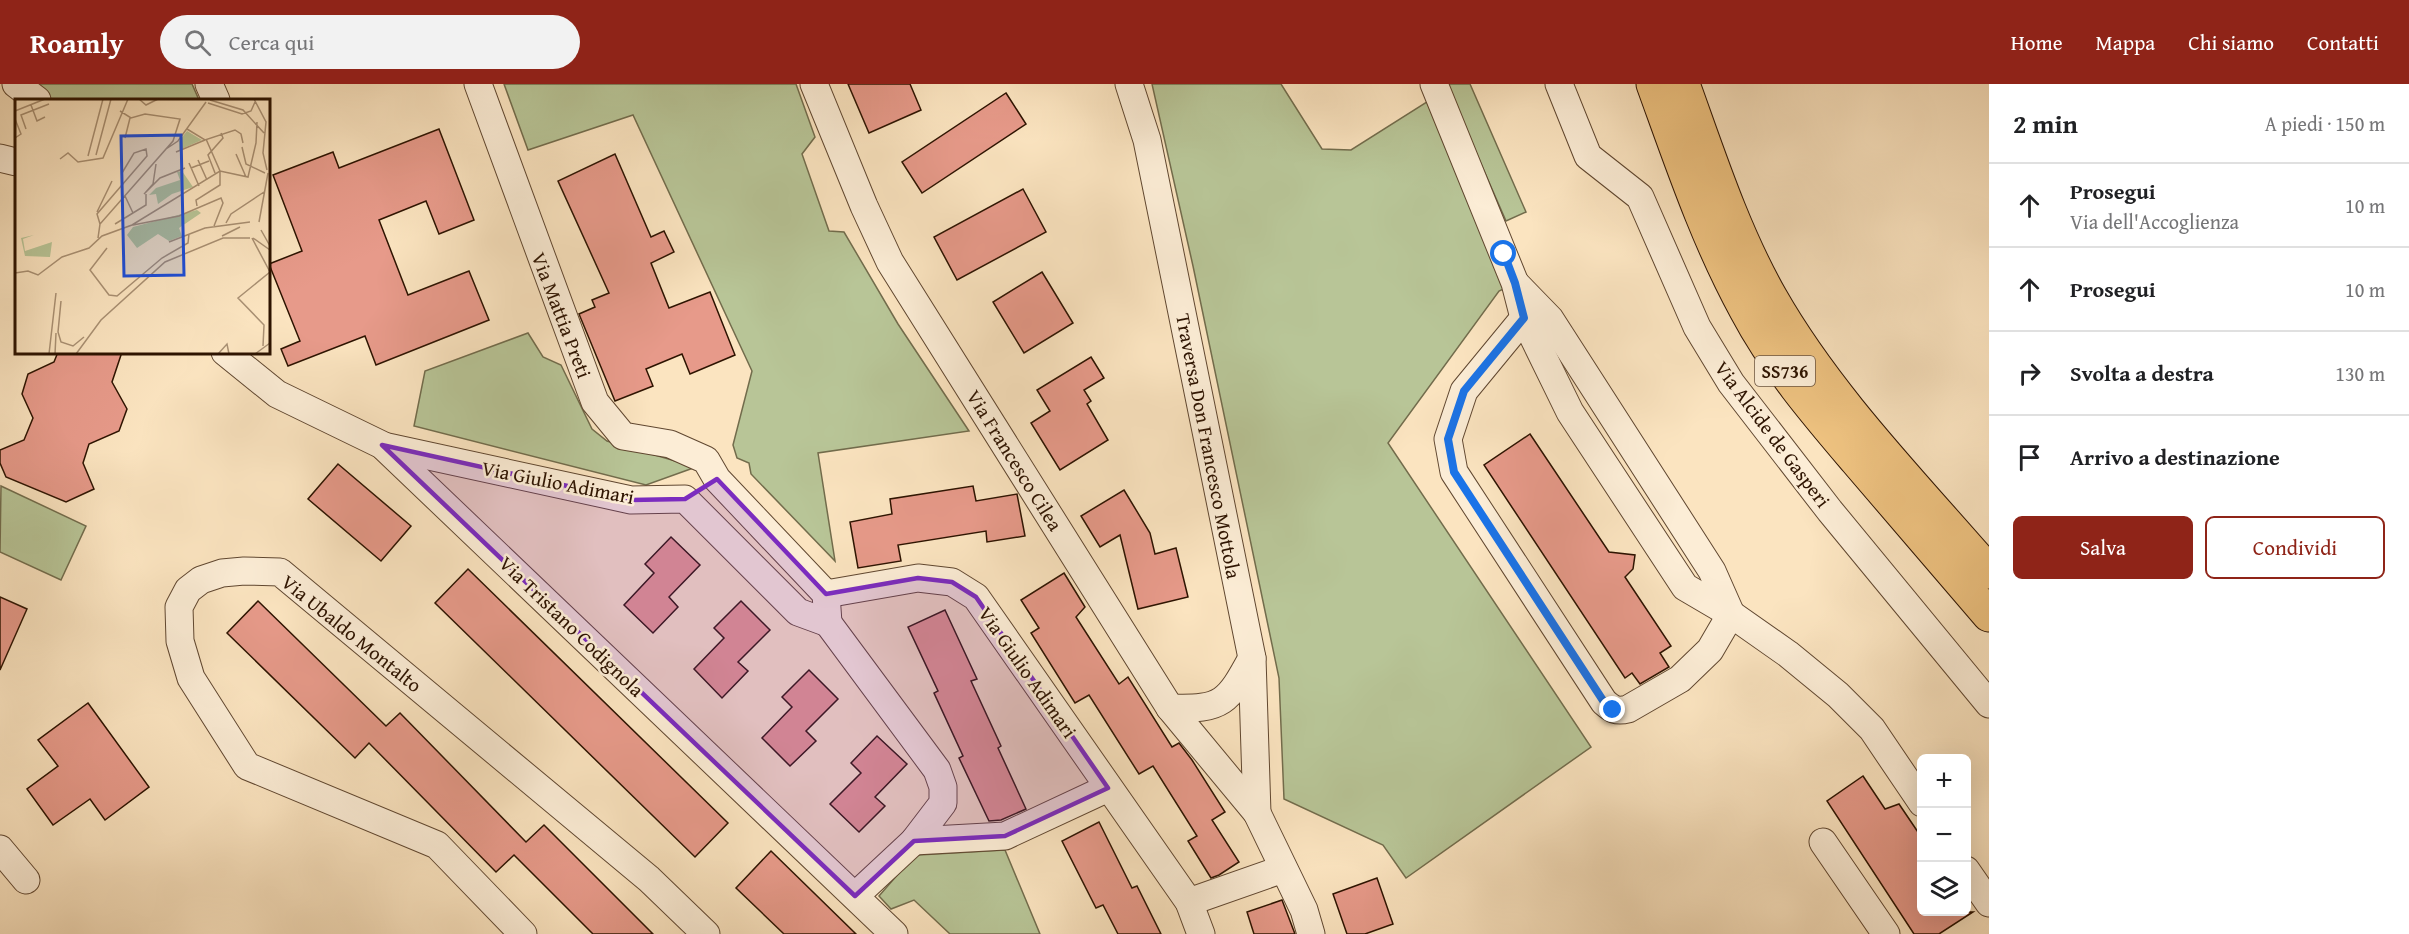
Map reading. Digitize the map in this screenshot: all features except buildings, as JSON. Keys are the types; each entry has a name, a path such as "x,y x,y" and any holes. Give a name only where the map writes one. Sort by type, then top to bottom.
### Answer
{"highway":[{"name":"SS736","path":"1653,84 1695,199 1721,261 1746,312 1773,354 1822,419 1989,615"},
{"name":"SS736","path":"1683,84 1721,188 1771,298 1802,346 1844,402 1989,572"}],"street":[{"path":"16,84 36,99"},
{"path":"209,84 216,99"},
{"name":"Via Mattia Preti","path":"478,84 595,402 623,436 670,444 706,460 717,479 826,594"},
{"name":"Via Francesco Cilea","path":"814,84 864,206 890,262 1170,708 1257,813"},
{"name":"Traversa Don Francesco Mottola","path":"1130,84 1147,140 1252,658 1257,813"},
{"path":"1434,84 1515,283 1524,318 1570,412 1685,587 1731,614 1788,654 1839,696 1872,729 1917,796"},
{"name":"Via Alcide de Gasperi","path":"1559,84 1585,169 1640,197 1697,327 1731,383 1830,512 1989,704"},
{"path":"0,158 15,162"},
{"path":"1515,283 1550,319 1712,571 1731,614"},
{"path":"1524,318 1464,391 1448,439 1454,472 1604,702 1613,710 1628,709 1680,679 1710,650 1731,614"},
{"name":"Via Tristano Codignola","path":"227,354 277,394 382,445 894,934"},
{"name":"Via Giulio Adimari","path":"382,445 631,500 685,499"},
{"path":"717,479 685,499 798,612 828,623"},
{"name":"Via Ubaldo Montalto","path":"523,934 437,844 247,766 191,678 184,660 180,641 179,607 188,590 201,580 222,573 280,572 649,879 706,934"},
{"name":"Via Giulio Adimari","path":"826,594 918,578 952,582 976,597 1189,902 1201,934"},
{"path":"826,594 828,623 937,770 943,787 943,803 914,841 855,896"},
{"path":"1170,708 1199,709 1215,705 1234,691 1252,658"},
{"path":"914,841 1005,836 1108,788"},
{"path":"1257,813 1304,910 1311,934"},
{"path":"1823,842 1886,934"},
{"path":"0,849 26,880"},
{"path":"1189,902 1283,869"},
{"path":"1971,877 1989,903"}],"highlighted area":[{"path":"382,445 631,500 685,499 717,479 826,594 918,578 952,582 976,597 1108,788 1005,836 914,841 855,896"}],"green space":[{"path":"31,84 192,84 199,99 50,99"},
{"path":"504,84 796,84 815,137 802,154 829,231 844,232 898,324 969,431 818,453 835,561 751,474 749,463 737,458 733,445 752,371 633,115 528,150"},
{"path":"1152,84 1281,84 1322,149 1351,150 1433,98 1512,285 1499,291 1388,443 1591,747 1406,878 1383,845 1284,799 1279,678 1193,266"},
{"path":"1446,84 1470,84 1526,212 1506,221"},
{"path":"528,333 543,357 561,365 592,429 607,441 696,467 646,485 414,426 425,371"},
{"path":"1,486 86,526 61,580 0,552"},
{"path":"1005,850 1040,934 950,934 914,900 891,909 879,896 912,858 918,855"}],"route":[{"path":"1504,254 1515,283 1524,318 1464,391 1448,439 1454,472 1604,702 1613,710"}]}
